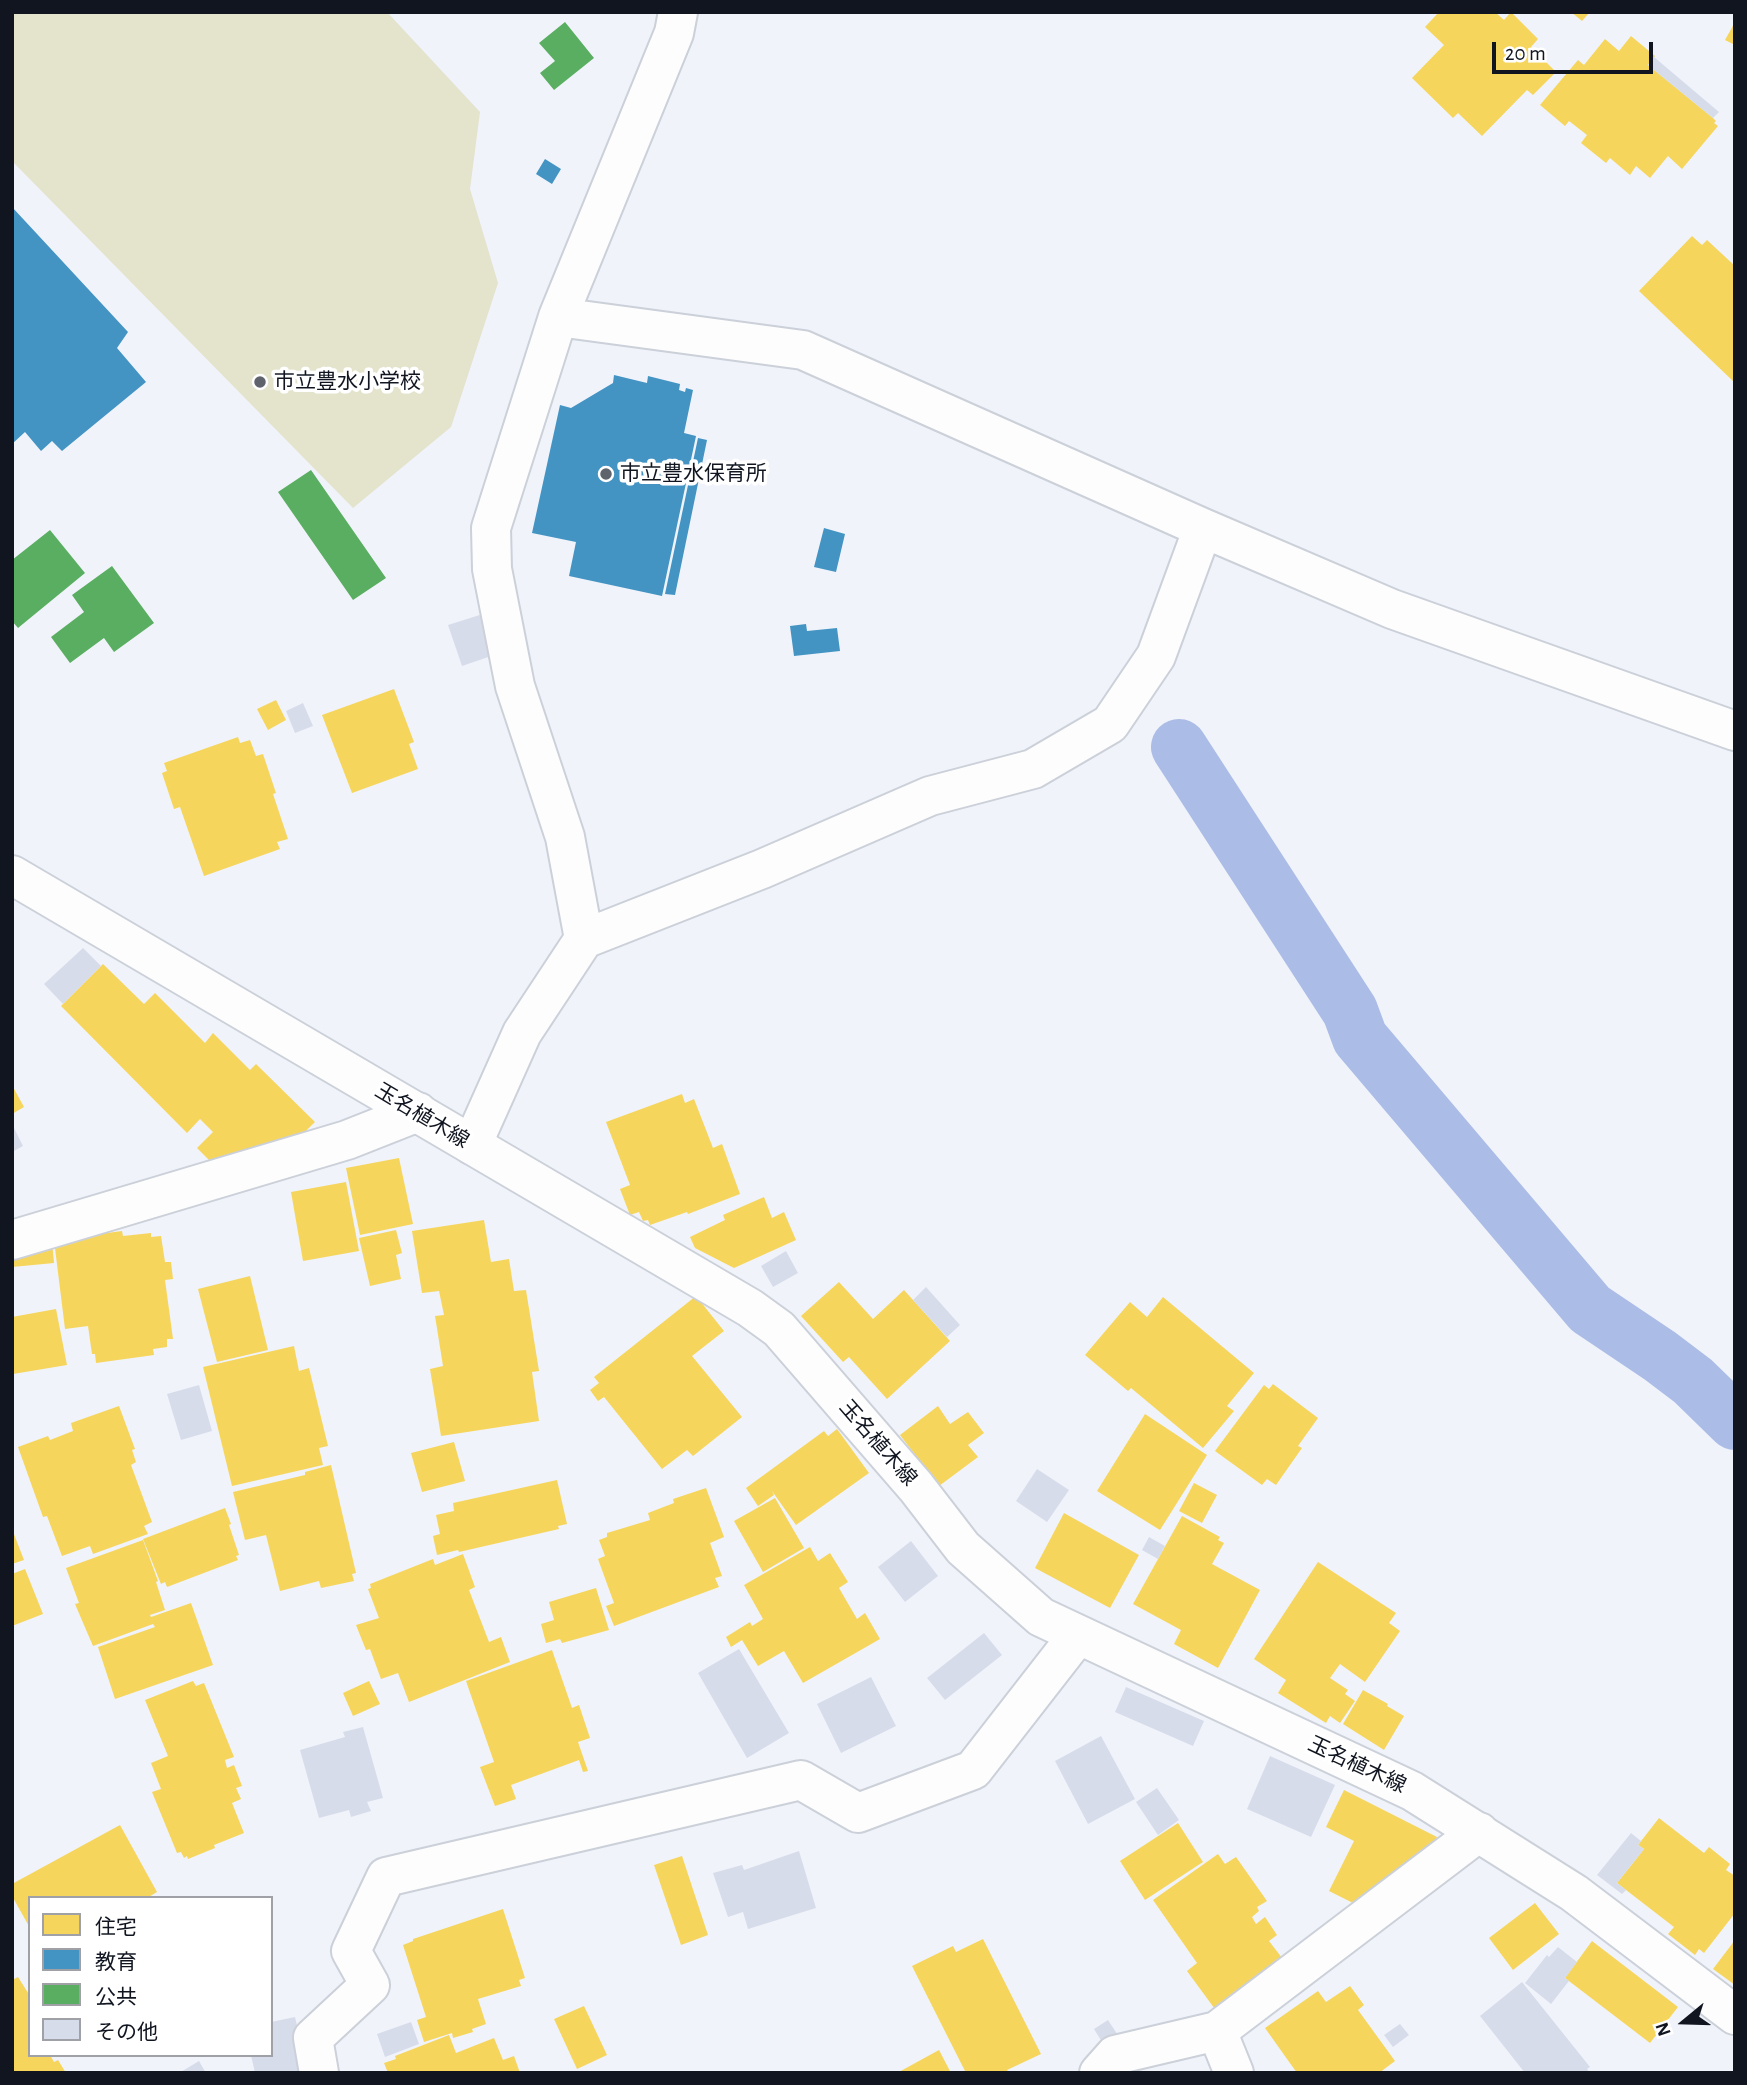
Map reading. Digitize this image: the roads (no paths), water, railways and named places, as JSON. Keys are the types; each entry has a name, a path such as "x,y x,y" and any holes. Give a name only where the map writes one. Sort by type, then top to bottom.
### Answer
{"street":[{"path":"584,939 565,837 515,686 492,569 491,528 558,317 674,33 678,12"},
{"path":"558,317 803,349 1392,610 1735,731"},
{"path":"472,1145 522,1033 584,939 762,869 930,796 1033,769 1110,724 1156,656 1203,528"},
{"name":"玉名植木線","path":"12,875 738,1301 779,1329 916,1487 963,1548 1041,1617 1412,1791 1574,1893 1735,2015"},
{"path":"12,1240 348,1140 418,1112"},
{"path":"319,2073 313,2038 370,1985 351,1951 386,1877 801,1780 858,1813 973,1770 1078,1635"},
{"path":"1099,2073 1115,2055 1217,2031 1479,1832"},
{"path":"1217,2031 1234,2073"}],"waterway":[{"path":"1179,747 1350,1011 1360,1038 1590,1309 1693,1381 1735,1422"}],"place":[{"name":"市立豊水小学校","path":"260,382"},
{"name":"市立豊水保育所","path":"606,474"}]}
